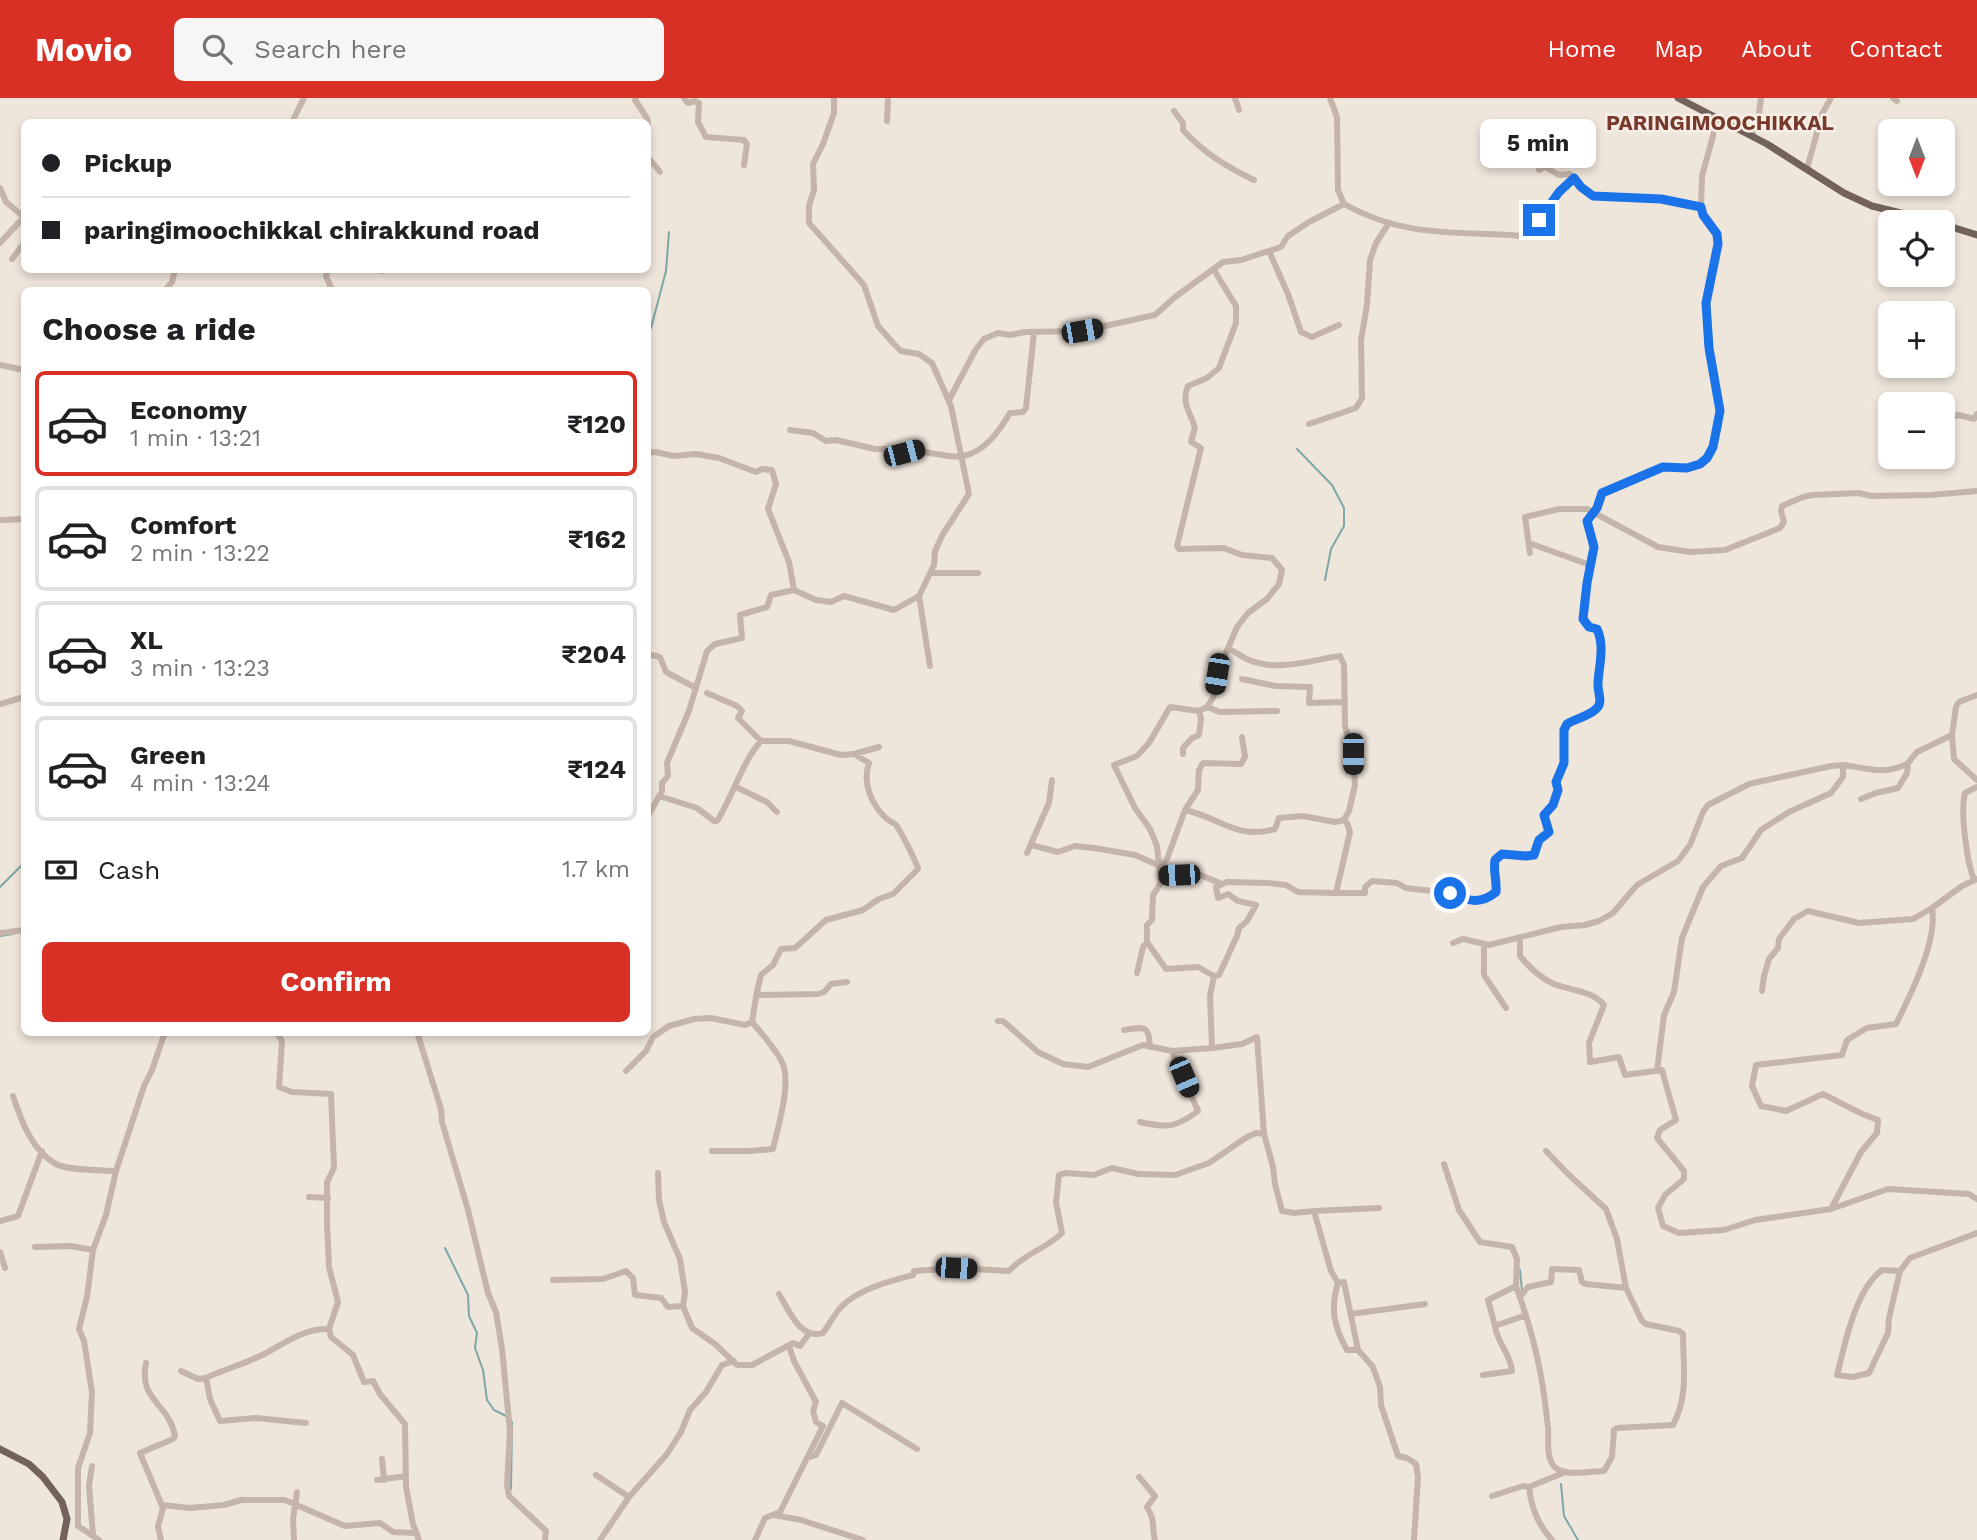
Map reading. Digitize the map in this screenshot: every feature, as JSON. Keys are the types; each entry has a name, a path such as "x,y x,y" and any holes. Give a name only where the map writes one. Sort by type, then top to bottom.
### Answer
{"main road":[{"path":"1678,98 1752,136 1844,193 1884,210"},
{"path":"1955,228 1977,235"},
{"path":"0,1449 29,1464 43,1477 65,1511 66,1530 63,1540"}],"street":[{"path":"294,119 304,98"},
{"path":"636,98 647,119"},
{"path":"684,98 688,103 699,103 698,122 706,137 744,139 747,144 744,165"},
{"path":"834,98 831,121 813,164 814,190 809,206 809,223 864,285 878,326 901,351 919,354 932,363 949,400 969,494 943,534 919,596 930,666"},
{"path":"887,121 888,98"},
{"path":"1235,98 1239,110"},
{"path":"949,400 975,349 984,339 998,333 1010,335 1082,331 1155,315 1223,262 1241,260 1281,247 1288,236 1344,204 1338,190 1337,117 1330,98"},
{"path":"1752,136 1758,121 1761,98"},
{"path":"1807,169 1822,114 1831,98"},
{"path":"1174,111 1183,123 1183,130 1199,149 1254,180"},
{"path":"1214,270 1236,306 1236,323 1219,368 1207,378 1188,386 1185,394 1195,427 1191,442 1201,448 1177,546 1179,549 1224,548 1242,555 1272,558 1282,570 1279,584 1237,627 1217,674 1214,696 1208,707 1199,711 1170,707 1149,744 1137,756 1114,765 1157,846 1161,883 1153,895 1152,920 1147,925 1147,942 1166,969 1198,967 1214,976 1219,975 1239,928 1247,921 1256,905 1238,901 1228,894 1218,898 1216,887 1222,884 1276,883 1298,892 1364,893 1365,887 1372,881 1450,893 1474,902 1487,899 1496,892 1495,860 1502,854 1534,855 1539,840 1549,832 1544,815 1553,805 1558,790 1556,782 1564,763 1564,730 1567,724 1596,710 1600,704 1597,685 1600,667 1599,634 1597,629 1589,627 1583,619 1594,547 1587,521 1602,493 1663,467 1687,468 1700,464 1713,447 1720,411 1709,348 1706,303 1718,244 1717,234 1703,215 1701,207 1702,176 1713,136 1715,116"},
{"path":"651,162 660,172"},
{"path":"1539,170 1545,167 1559,175 1570,174 1593,196 1661,199 1701,207"},
{"path":"1346,205 1372,219 1389,223 1470,235 1529,234 1559,192 1574,178"},
{"path":"0,188 6,202 21,214"},
{"path":"0,243 21,220"},
{"path":"1310,424 1356,408 1362,398 1361,340 1370,260 1376,243 1389,223"},
{"path":"12,259 21,247"},
{"path":"1269,251 1292,303 1301,332 1312,337 1339,326"},
{"path":"790,430 813,433 827,441 836,440 875,449 896,449 904,453 918,449 962,457 981,448 993,438 1010,413 1023,412 1027,408 1034,332"},
{"path":"0,365 21,369"},
{"path":"1955,416 1974,419 1977,414"},
{"path":"651,453 674,457 696,454 719,458 756,472 762,469 772,470 776,484 768,509 789,562 794,590"},
{"path":"1530,553 1525,517 1559,509 1587,509 1658,547 1709,552 1725,550 1780,528 1784,522 1782,506 1803,497 1845,493 1871,496 1977,491"},
{"path":"2,520 21,519"},
{"path":"1529,542 1590,565"},
{"path":"930,573 978,573"},
{"path":"651,811 662,791 662,783 668,776 669,755 696,688 707,651 715,644 742,638 740,615 767,607 771,595 794,590 816,600 831,602 844,596 894,610 919,596"},
{"path":"1229,649 1251,661 1270,664 1311,662 1340,656 1344,665 1345,726 1353,754 1355,785 1344,821"},
{"path":"651,655 660,657 666,672 696,688"},
{"path":"1242,679 1275,686 1310,687 1309,703 1345,702"},
{"path":"707,693 737,706 742,711 738,718 761,741 789,741 841,755 879,747"},
{"path":"1977,695 1959,702 1954,714 1952,735 1954,759 1977,780"},
{"path":"0,704 21,698"},
{"path":"1208,707 1220,712 1278,711"},
{"path":"1183,754 1183,748 1192,738 1199,736 1199,711"},
{"path":"1453,943 1463,939 1484,944 1599,921 1614,913 1637,885 1678,861 1690,845 1703,812 1708,806 1738,788 1787,775 1843,765 1882,771 1894,770 1908,763 1917,752 1952,735"},
{"path":"1160,866 1167,859 1185,810 1198,790 1199,770 1203,763 1241,764 1244,762 1242,737"},
{"path":"659,796 697,808 714,821 718,821 746,761 761,741"},
{"path":"712,1151 774,1149 785,1075 783,1062 752,1022 761,975 773,965 781,949 795,948 826,920 863,910 878,899 893,894 918,869 917,860 901,837 899,829 874,803 866,785 865,774 869,763 851,754"},
{"path":"1861,799 1898,788 1907,774 1908,763"},
{"path":"1657,1071 1664,1015 1674,992 1682,938 1703,887 1721,866 1742,858 1761,830 1789,811 1831,793 1843,777 1843,765"},
{"path":"1027,853 1049,803 1052,780"},
{"path":"736,787 767,802 777,812"},
{"path":"1762,992 1769,959 1778,948 1779,939 1801,914 1808,911 1860,923 1913,919 1975,880 1969,861 1963,807 1965,793 1977,787"},
{"path":"1185,810 1199,813 1245,833 1261,833 1275,829 1279,818 1303,816 1344,821"},
{"path":"1336,893 1350,832 1344,821"},
{"path":"1031,845 1058,852 1075,846 1094,848 1135,855 1160,866"},
{"path":"1161,875 1198,874 1222,884"},
{"path":"1831,1209 1861,1152 1877,1133 1878,1120 1859,1114 1823,1094 1786,1111 1761,1106 1752,1086 1756,1065 1842,1055 1847,1040 1867,1028 1896,1024 1929,940 1934,922 1932,908"},
{"path":"0,933 21,930"},
{"path":"1520,938 1520,956 1531,968 1552,983 1596,995 1604,1005 1589,1043 1590,1062 1619,1057 1625,1075 1662,1070 1676,1120 1660,1130 1657,1138 1684,1171 1684,1179 1665,1195 1658,1208 1663,1226 1679,1233 1724,1230 1755,1220 1831,1209 1888,1189 1969,1194 1977,1199"},
{"path":"1137,973 1143,947 1147,942"},
{"path":"1484,944 1484,975 1506,1008"},
{"path":"1212,1048 1210,1007 1214,976"},
{"path":"757,991 761,995 818,994 831,984 847,982"},
{"path":"626,1071 646,1051 653,1037 669,1026 711,1017 745,1026 752,1022"},
{"path":"998,1021 1003,1021 1038,1052 1063,1064 1088,1067 1143,1045 1172,1051 1241,1044 1257,1037 1264,1134 1282,1211 1294,1213 1379,1208"},
{"path":"1124,1030 1142,1027 1146,1029 1149,1032 1150,1047"},
{"path":"78,1526 78,1468 90,1433 92,1392 84,1341 79,1329 87,1297 93,1250 144,1086 164,1036"},
{"path":"162,1505 190,1508 224,1505 241,1500 285,1500 345,1526 380,1523 393,1532 417,1536 409,1505 405,1424 380,1394 373,1381 364,1382 354,1355 331,1337 329,1329 338,1302 329,1267 327,1179 334,1168 331,1094 292,1093 279,1087 282,1041 279,1036"},
{"path":"418,1036 441,1109 442,1122 468,1210 488,1293 496,1312 508,1393 509,1496 546,1531 545,1540"},
{"path":"1140,1122 1166,1128 1198,1111 1172,1051"},
{"path":"13,1096 19,1116 42,1152 57,1165 116,1171"},
{"path":"779,1294 796,1321 814,1336 823,1333 840,1307 850,1300 890,1281 913,1275 914,1271 956,1268 1009,1270 1028,1254 1044,1248 1062,1233 1056,1202 1059,1175 1094,1175 1112,1168 1138,1174 1175,1175 1209,1163 1256,1133 1264,1134"},
{"path":"1492,1496 1523,1486 1529,1487 1563,1473 1604,1471 1612,1457 1614,1430 1673,1425 1681,1410 1685,1381 1683,1334 1642,1321 1626,1288 1617,1239 1606,1209 1546,1151"},
{"path":"0,1220 18,1216 42,1152"},
{"path":"1444,1164 1459,1210 1480,1242 1512,1247 1517,1259 1516,1286 1535,1342 1544,1383 1549,1455 1553,1466 1563,1473"},
{"path":"658,1173 659,1200 664,1222 680,1259 685,1292 683,1306 692,1328 715,1344 737,1365 752,1366 793,1342 800,1346 809,1334"},
{"path":"309,1197 328,1198"},
{"path":"1314,1211 1331,1271 1338,1283 1333,1299 1335,1324 1347,1350 1359,1350"},
{"path":"1900,1271 1882,1270 1871,1278 1847,1332 1837,1375 1853,1377 1869,1373 1888,1333 1900,1271 1910,1258 1977,1233"},
{"path":"35,1247 71,1246 93,1250"},
{"path":"0,1252 5,1268"},
{"path":"1520,1297 1528,1287 1551,1282 1552,1269 1579,1270 1582,1282 1586,1284 1626,1288"},
{"path":"553,1280 603,1279 626,1271 633,1278 635,1295 661,1298 668,1307 683,1306"},
{"path":"1338,1283 1344,1282 1359,1350 1373,1367 1380,1387 1381,1405 1398,1456 1416,1464 1418,1477 1414,1540"},
{"path":"1483,1375 1498,1374 1513,1368 1497,1339 1488,1300 1516,1286"},
{"path":"1351,1314 1425,1304"},
{"path":"1494,1326 1526,1315"},
{"path":"181,1371 198,1379 206,1378 259,1356 293,1337 317,1329 329,1329"},
{"path":"755,1540 765,1518 780,1512 823,1426 816,1422 813,1411 816,1402 789,1346"},
{"path":"600,1540 629,1497 667,1454 690,1410 706,1392 722,1365 734,1361"},
{"path":"146,1363 145,1387 162,1408 175,1436 141,1453 162,1505 158,1526 161,1540"},
{"path":"206,1378 210,1399 220,1421 256,1418 306,1423"},
{"path":"807,1458 816,1455 842,1403 917,1449"},
{"path":"382,1459 381,1480 406,1476"},
{"path":"92,1466 89,1486 96,1537"},
{"path":"596,1475 629,1497"},
{"path":"1139,1477 1155,1496 1147,1507 1154,1520 1155,1540"},
{"path":"1529,1487 1536,1517 1552,1540"},
{"path":"294,1540 297,1492"},
{"path":"772,1514 801,1520 836,1536 863,1540"},
{"path":"66,1530 73,1530 78,1526"},
{"path":"78,1526 96,1537"}],"waterway":[{"path":"651,328 666,271 669,232"},
{"path":"1297,449 1332,485 1344,508 1344,526 1331,549 1325,580"},
{"path":"0,887 21,866"},
{"path":"0,936 13,934"},
{"path":"445,1248 468,1295 469,1316 477,1333 475,1348 483,1370 487,1400 494,1410 506,1416"},
{"path":"1520,1270 1522,1291"},
{"path":"511,1489 512,1422"},
{"path":"1561,1484 1564,1516 1578,1540"}],"district":[{"name":"PARINGIMOOCHIKKAL","path":"1720,122"}],"route":[{"path":"1450,893 1474,902 1487,899 1496,892 1495,860 1502,854 1534,855 1539,840 1549,832 1544,815 1553,805 1558,790 1557,775 1564,763 1564,730 1567,724 1596,710 1600,704 1597,685 1600,667 1599,634 1597,629 1589,627 1583,619 1594,547 1587,521 1597,508 1602,493 1663,467 1687,468 1700,464 1713,447 1718,430 1720,411 1709,348 1706,303 1718,244 1717,234 1703,215 1701,207 1661,199 1593,196 1574,178 1559,192 1539,220"}]}
